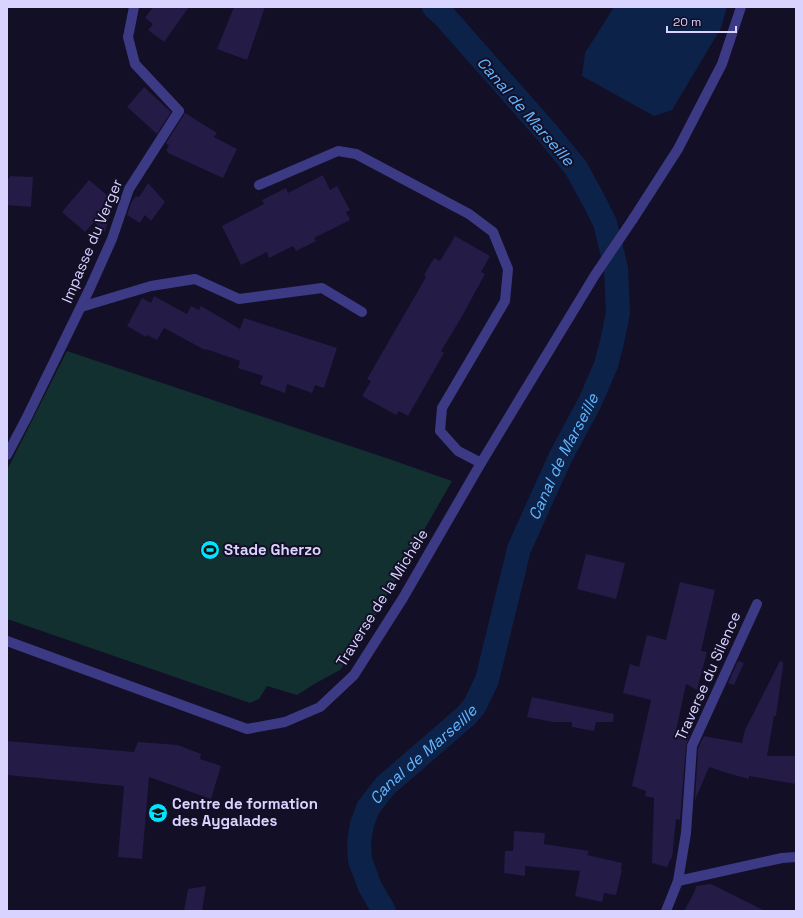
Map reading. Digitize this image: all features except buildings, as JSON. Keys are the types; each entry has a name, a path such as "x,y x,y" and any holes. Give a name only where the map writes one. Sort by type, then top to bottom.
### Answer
{"street":[{"name":"Impasse du Verger","path":"7,455 90,288 112,239 129,189 179,111 135,64 128,37 134,7"},
{"name":"Traverse de la Michèle","path":"7,641 247,729 285,722 320,707 354,675 403,598 481,463 594,275 633,219 678,149 722,64 742,7"},
{"path":"259,185 338,151 356,154 469,214 493,232 508,269 505,301 442,408 440,431 458,451 481,463"},
{"path":"81,307 150,286 195,279 239,299 322,288 362,312"},
{"name":"Traverse du Silence","path":"666,911 678,881 686,833 692,746 756,604"},
{"path":"678,881 782,858 796,857"}],"green space":[{"name":"Stade Gherzo","path":"67,351 452,481 366,632 340,670 297,695 267,686 259,699 250,703 7,619 7,470"}],"water":[{"path":"614,7 727,7 721,28 672,110 654,116 582,76 585,53"}],"waterway":[{"name":"Canal de Marseille","path":"384,911 370,887 360,860 359,842 362,824 368,808 385,786 467,715 475,705 487,680 519,549 560,458 590,402 606,365 618,313 616,268 605,223 576,168 550,136 445,17 434,7"}],"place":[{"name":"Stade Gherzo","path":"210,550"},
{"name":"Centre de formation des Aygalades","path":"158,813"}]}
